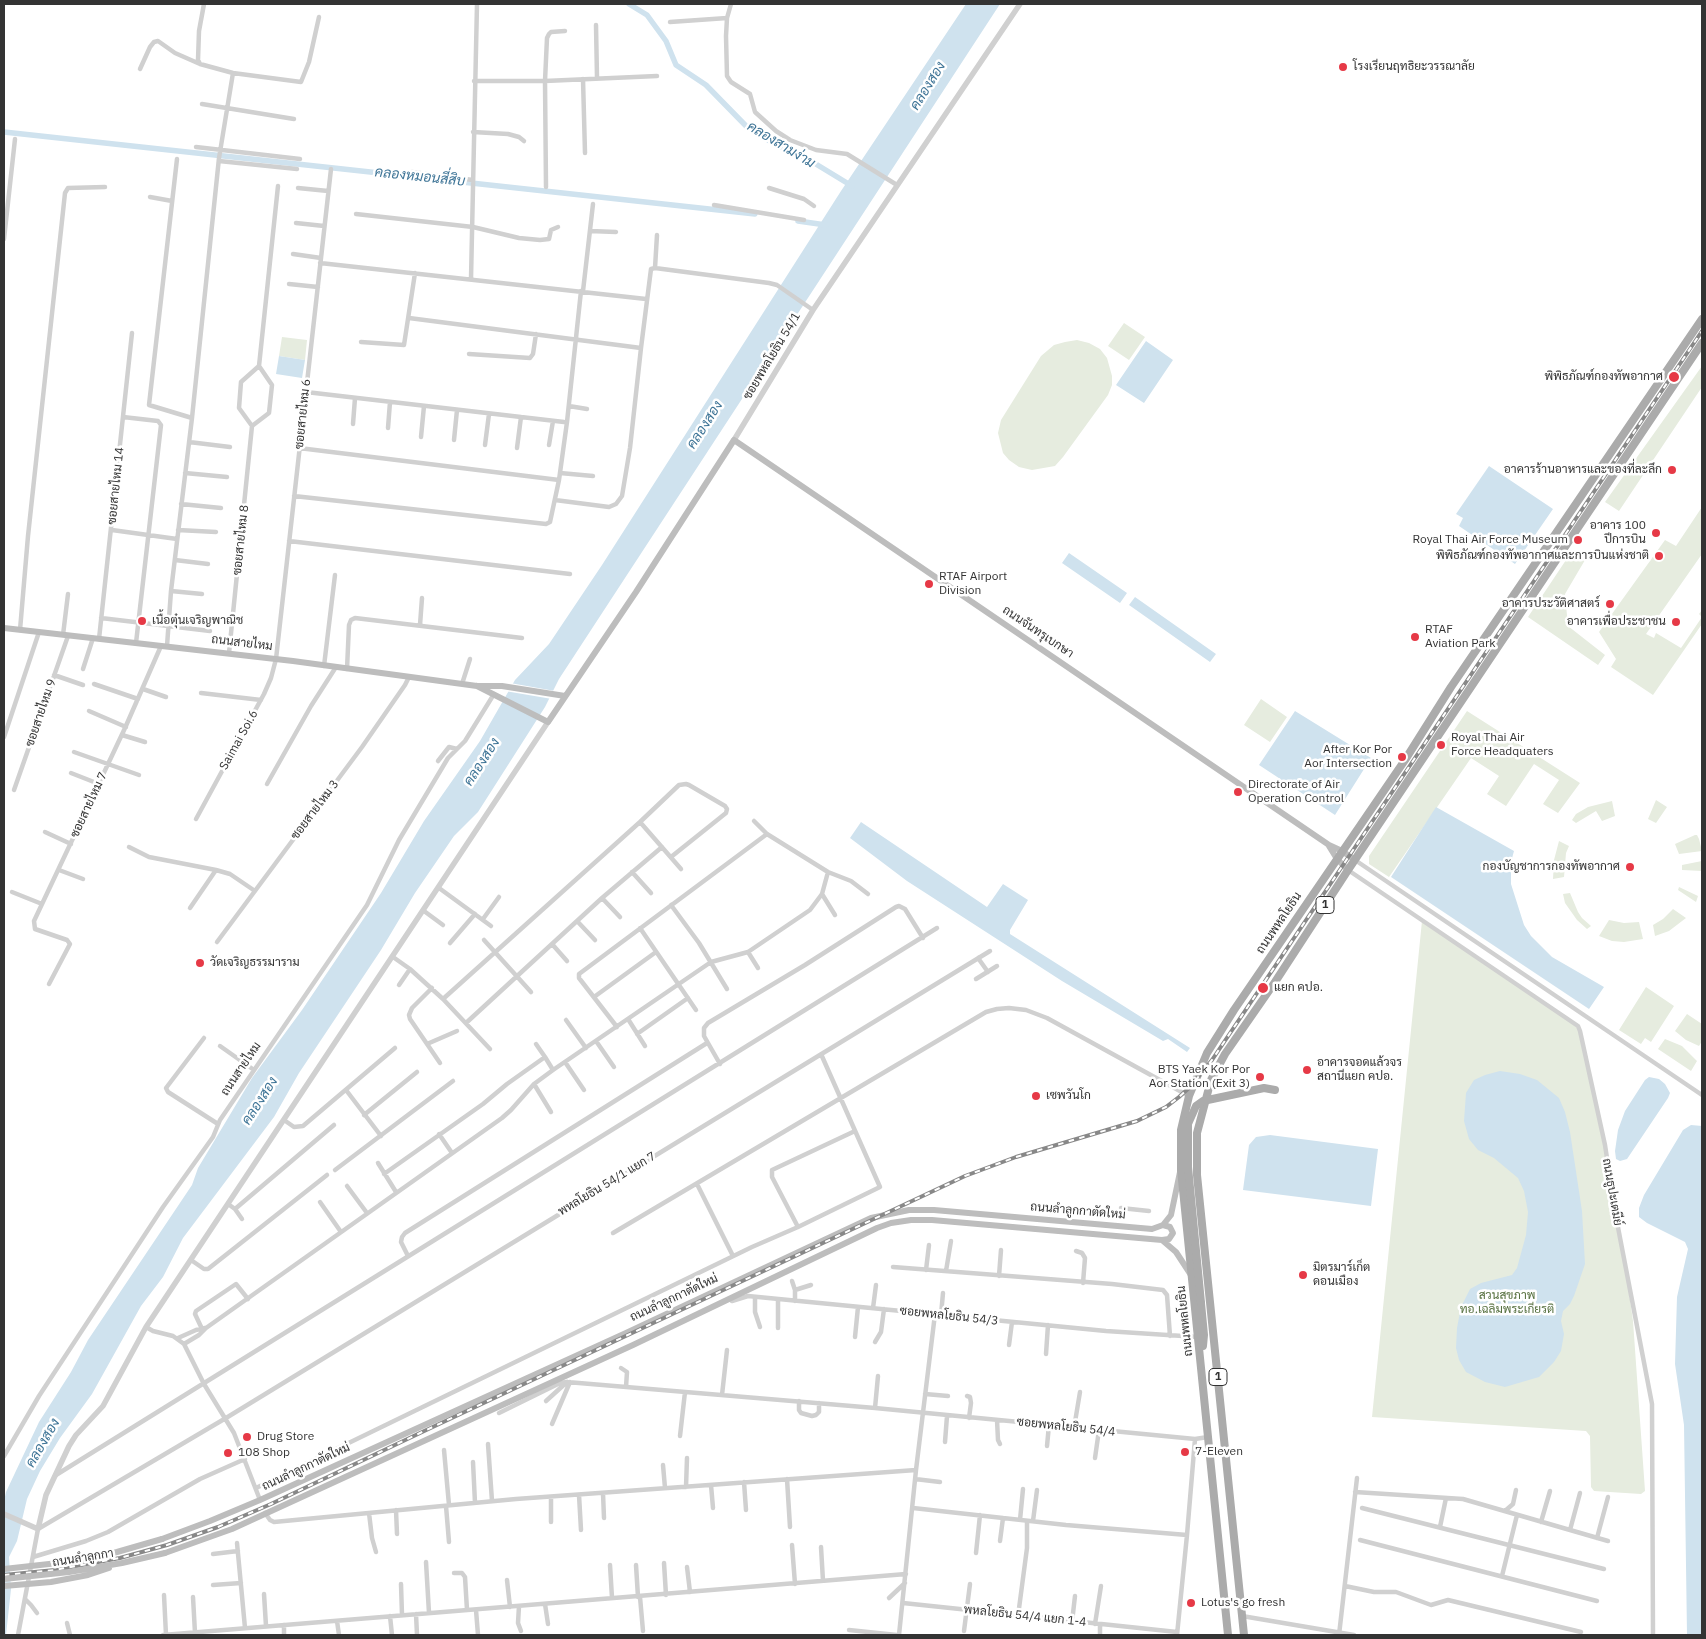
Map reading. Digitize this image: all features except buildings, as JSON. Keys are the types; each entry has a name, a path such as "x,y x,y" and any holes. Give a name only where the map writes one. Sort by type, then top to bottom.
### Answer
{"main road":[{"name":"ถนนพหลโยธิน","path":"1228,1635 1180,1170 1181,1130 1189,1096 1201,1065 1218,1034 1702,319"},
{"path":"1348,870 1702,344"},
{"name":"ซอยพหลโยธิน 54/1","path":"548,722 636,592 734,440"},
{"name":"ถนนจันทรุเบกษา","path":"734,440 1328,845 1342,851 1355,860"},
{"path":"1505,608 1519,617"},
{"name":"ถนนสายไหม","path":"4,628 229,653 477,686 502,686 565,696"},
{"name":"ถนนสายไหม","path":"477,686 548,722"},
{"name":"ถนนจันทรุเบกษา","path":"1328,845 1337,859 1348,870"},
{"name":"1","path":"1244,1635 1197,1175 1196,1148 1200,1120 1211,1080 1224,1054 1275,982 1348,870"},
{"path":"1201,1363 1204,1335 1188,1166 1186,1133 1189,1119 1196,1106 1202,1101 1264,1088 1275,1090"},
{"path":"1162,1240 1169,1239 1172,1233 1170,1227 1163,1225 1171,1214 1180,1170"},
{"name":"ถนนลำลูกกาตัดใหม่","path":"162,1539 260,1500 863,1221 889,1213 909,1210 934,1210 1152,1229 1163,1225"},
{"name":"ถนนลำลูกกาตัดใหม่","path":"164,1553 224,1532 633,1344 877,1228 898,1222 932,1220 1162,1240"},
{"path":"1162,1240 1176,1252 1191,1276"},
{"path":"626,1332 633,1344"},
{"path":"1208,1437 1224,1438"},
{"name":"ถนนลำลูกกา","path":"4,1569 56,1564 90,1558 162,1539"},
{"name":"ถนนลำลูกกา","path":"4,1579 69,1572 122,1563 164,1553"},
{"path":"4,1586 37,1584 88,1575 122,1563"}],"street":[{"path":"200,64 198,60 199,31 204,4"},
{"path":"471,279 477,4"},
{"path":"731,4 727,18 728,76 731,82 750,94 755,112 776,131 790,140 816,150 847,154 897,185"},
{"name":"ซอยพหลโยธิน 54/1","path":"734,440 813,310 1020,4"},
{"path":"140,69 150,47 154,42 158,41 175,54 200,64 233,73 302,82 309,62 319,17"},
{"path":"670,22 727,18"},
{"path":"596,24 597,78"},
{"path":"546,187 545,81 547,36 551,32 565,31"},
{"name":"ซอยสายไหม 7","path":"49,984 70,944 67,940 35,929 34,921 164,646 169,627 171,592 192,418 220,150 233,73"},
{"path":"474,82 657,76"},
{"path":"583,79 585,153"},
{"path":"202,104 294,119"},
{"path":"474,132 508,134 519,137 524,141"},
{"path":"4,239 15,139"},
{"path":"196,147 300,159"},
{"path":"176,158 150,405 192,418"},
{"path":"219,159 297,169"},
{"name":"ซอยสายไหม 6","path":"276,659 331,169"},
{"path":"412,172 473,180"},
{"path":"259,366 242,382 240,391 239,408 252,426 269,413 272,385 259,366 278,186"},
{"path":"20,630 28,536 65,193 68,188 105,187"},
{"path":"298,188 328,191"},
{"path":"770,188 804,199 814,206"},
{"path":"150,197 172,201"},
{"path":"294,496 546,524 550,522 560,473 593,204"},
{"path":"714,205 804,220"},
{"path":"356,214 473,227 519,238 546,240 549,240 551,230 558,227"},
{"path":"296,223 324,226"},
{"path":"590,231 616,232"},
{"path":"655,268 657,234"},
{"path":"293,254 320,260 415,273 646,299"},
{"path":"555,500 609,507 616,504 622,496 630,448 650,271 655,268 776,285 813,310"},
{"path":"361,342 404,345 415,273"},
{"path":"289,284 318,287"},
{"path":"409,318 640,348"},
{"name":"ซอยสายไหม 14","path":"83,669 96,639 101,618 132,333"},
{"path":"469,354 530,358 533,354 536,334"},
{"path":"306,392 564,422"},
{"path":"353,424 355,398"},
{"path":"388,428 390,402"},
{"path":"421,437 424,406"},
{"path":"569,406 588,409"},
{"path":"454,440 457,410"},
{"path":"485,445 489,414"},
{"path":"123,417 160,422 136,643"},
{"path":"517,448 521,417"},
{"path":"549,445 553,421"},
{"name":"ซอยสายไหม 8","path":"229,653 252,426"},
{"path":"189,442 230,447"},
{"path":"300,448 559,480"},
{"path":"185,473 227,477"},
{"path":"560,473 593,476"},
{"path":"181,504 221,508"},
{"path":"112,530 177,538"},
{"path":"178,530 216,532"},
{"path":"289,541 570,574"},
{"path":"175,560 208,564"},
{"path":"324,666 335,575"},
{"path":"171,592 202,594"},
{"name":"ซอยสายไหม 9","path":"14,790 54,675 65,635 68,594"},
{"path":"420,626 422,598"},
{"path":"101,618 210,631"},
{"path":"347,669 349,625 354,618 522,638"},
{"path":"4,737 39,632"},
{"path":"462,684 470,658"},
{"name":"Saimai Soi.6","path":"196,819 261,700 271,678 276,659"},
{"path":"267,784 311,706 336,667"},
{"path":"54,675 83,685"},
{"name":"ซอยสายไหม 3","path":"218,942 362,747 409,677"},
{"path":"94,684 138,699"},
{"path":"143,688 166,697"},
{"path":"201,693 261,700"},
{"name":"ถนนสายไหม","path":"4,1456 39,1396 163,1207 213,1137 218,1124 367,905 399,840 448,758 465,741 496,696"},
{"path":"89,711 126,727"},
{"path":"18,1635 46,1495 69,1446 110,1395 146,1327 548,722"},
{"path":"122,735 145,742"},
{"path":"438,761 449,747 457,749"},
{"path":"74,752 139,775"},
{"path":"71,773 99,784"},
{"path":"443,999 679,785 689,785 726,806 726,813 671,857"},
{"path":"754,821 767,834 828,872 851,881 868,894"},
{"path":"640,822 681,869"},
{"path":"44,832 71,844"},
{"path":"617,1027 579,978 579,974 767,834"},
{"path":"129,847 149,857 230,874 255,891"},
{"path":"466,1023 602,898 662,847"},
{"path":"1355,860 1702,1095"},
{"path":"59,870 83,879"},
{"path":"190,908 216,870"},
{"name":"ถนนธูปะเตมีย์","path":"1348,870 1578,1026 1580,1031 1605,1145 1616,1217 1652,1404 1653,1635"},
{"path":"632,872 651,893"},
{"path":"184,1344 506,1114 534,1084 564,1062 711,962 748,952 810,910 822,894 828,872"},
{"path":"439,888 491,926"},
{"path":"12,892 42,904"},
{"path":"822,894 836,915"},
{"path":"482,919 499,897"},
{"path":"602,898 620,917"},
{"path":"671,905 695,937 727,989"},
{"path":"720,1064 707,1043 704,1028 708,1023 805,965 896,907 899,906 905,909 923,938"},
{"path":"424,911 443,925"},
{"path":"450,943 475,914"},
{"path":"577,921 595,940"},
{"path":"640,928 696,1010"},
{"path":"56,1475 937,928"},
{"path":"484,940 532,992"},
{"path":"552,944 567,961"},
{"name":"พหลโยธิน 54/1 แยก 7","path":"38,1529 226,1418 990,950"},
{"path":"594,997 656,952"},
{"path":"748,952 758,968"},
{"path":"393,957 432,988 490,1049"},
{"path":"978,958 988,972"},
{"path":"976,979 997,966"},
{"path":"399,985 410,969"},
{"path":"432,988 412,1008 410,1019 440,1063"},
{"path":"637,1034 688,998"},
{"path":"613,1233 986,1012 996,1009 1026,1010 1059,1024 1189,1096"},
{"path":"628,1019 644,1046"},
{"path":"566,1020 586,1048"},
{"path":"427,1044 457,1032"},
{"path":"204,1038 166,1088 168,1092 218,1124"},
{"path":"596,1041 614,1067"},
{"path":"408,1256 401,1242 405,1234 707,1043"},
{"path":"536,1044 553,1070"},
{"path":"220,1046 254,1070"},
{"path":"284,1120 294,1127 303,1126 395,1048"},
{"path":"256,1488 880,1186 821,1054"},
{"path":"384,1174 483,1104 545,1057"},
{"path":"564,1062 584,1090"},
{"path":"364,1115 417,1072"},
{"path":"335,1170 453,1081"},
{"path":"534,1084 551,1112"},
{"path":"346,1090 381,1136"},
{"path":"235,1209 334,1125"},
{"path":"798,1227 772,1177 772,1170 856,1131"},
{"path":"438,1134 452,1153"},
{"path":"378,1163 396,1192"},
{"path":"190,1260 204,1269 208,1269 327,1175"},
{"path":"697,1184 733,1256"},
{"path":"347,1186 367,1213"},
{"path":"320,1202 341,1232"},
{"path":"228,1204 235,1209 242,1219"},
{"path":"1121,1208 1149,1211"},
{"path":"946,1271 950,1241"},
{"path":"926,1270 929,1245"},
{"path":"999,1276 1001,1250"},
{"path":"1076,1251 1082,1253 1085,1258 1083,1283"},
{"path":"893,1267 1159,1289 1165,1291 1168,1295 1170,1336"},
{"path":"792,1281 795,1290 795,1301"},
{"path":"204,1329 195,1314 196,1310 234,1284 238,1285 248,1299"},
{"path":"795,1290 811,1285"},
{"path":"873,1308 876,1285"},
{"path":"941,1315 943,1293"},
{"path":"755,1297 755,1312 760,1327"},
{"name":"ซอยพหลโยธิน 54/3","path":"703,1314 738,1298 755,1297 1012,1322 1198,1337"},
{"path":"778,1299 778,1328"},
{"path":"855,1337 858,1307"},
{"path":"875,1342 882,1332 884,1309"},
{"path":"849,1630 898,1635 935,1314"},
{"path":"1009,1345 1012,1322"},
{"path":"1046,1354 1048,1325"},
{"path":"146,1327 153,1332 178,1338 184,1344 204,1384 234,1433 260,1500"},
{"path":"178,1338 204,1329"},
{"path":"722,1395 727,1350"},
{"path":"622,1368 627,1372 626,1387"},
{"path":"875,1408 878,1376"},
{"path":"546,1401 569,1382"},
{"path":"499,1413 560,1383 569,1382"},
{"path":"552,1424 569,1382"},
{"name":"ซอยพหลโยธิน 54/4","path":"569,1382 875,1408 1195,1440 1208,1437"},
{"path":"680,1436 685,1392"},
{"path":"1074,1428 1080,1392"},
{"path":"925,1394 948,1396"},
{"path":"967,1396 970,1398 971,1403 969,1418"},
{"path":"799,1401 801,1413 812,1416 818,1412 819,1403"},
{"path":"945,1442 948,1416"},
{"path":"997,1420 1000,1444"},
{"path":"1047,1446 1049,1425"},
{"path":"1095,1458 1100,1430"},
{"path":"1177,1634 1188,1535 1195,1440"},
{"path":"488,1444 492,1502"},
{"path":"444,1450 449,1542"},
{"path":"686,1487 687,1458"},
{"path":"33,1557 86,1541 108,1532 200,1479 245,1459"},
{"path":"473,1462 475,1503"},
{"path":"663,1465 665,1488"},
{"path":"265,1513 274,1522 475,1503 916,1470"},
{"path":"1342,1634 1345,1586 1357,1478"},
{"path":"787,1479 790,1527"},
{"path":"915,1479 940,1482"},
{"path":"744,1482 746,1510"},
{"path":"711,1485 713,1508"},
{"path":"1020,1520 1023,1489"},
{"path":"1033,1521 1037,1490"},
{"path":"1505,1511 1513,1504 1516,1490"},
{"path":"1541,1522 1550,1491"},
{"path":"1355,1492 1463,1499 1608,1541"},
{"path":"603,1493 604,1518"},
{"path":"1570,1530 1580,1493"},
{"path":"579,1495 581,1530"},
{"path":"1597,1538 1608,1496"},
{"path":"551,1497 551,1522"},
{"path":"1440,1527 1446,1498"},
{"path":"912,1508 1027,1521 1188,1535"},
{"path":"1362,1508 1604,1569"},
{"path":"396,1510 397,1534"},
{"path":"369,1513 376,1552"},
{"path":"4,1514 38,1529"},
{"path":"976,1553 980,1515"},
{"path":"1502,1576 1517,1515"},
{"path":"1000,1541 1003,1518"},
{"path":"1018,1616 1028,1536 1027,1521"},
{"path":"1360,1540 1597,1601"},
{"path":"237,1542 245,1628"},
{"path":"792,1545 795,1584"},
{"path":"821,1547 823,1581"},
{"path":"213,1554 238,1551"},
{"path":"426,1562 429,1613"},
{"path":"664,1563 666,1594"},
{"path":"610,1565 612,1598"},
{"path":"636,1565 643,1631"},
{"path":"687,1567 690,1592"},
{"path":"454,1573 462,1573 465,1576 467,1610"},
{"path":"164,1595 165,1635 217,1633 266,1626 906,1574"},
{"path":"507,1580 510,1607"},
{"path":"213,1584 241,1583"},
{"path":"401,1584 402,1615"},
{"path":"889,1598 905,1584"},
{"path":"964,1631 970,1584"},
{"path":"1100,1635 1098,1624 1102,1586"},
{"path":"1345,1586 1374,1592 1396,1592 1431,1605 1448,1600 1580,1632"},
{"path":"264,1594 266,1626"},
{"path":"1072,1622 1075,1596"},
{"path":"193,1597 195,1633"},
{"path":"25,1599 37,1613"},
{"name":"พหลโยธิน 54/4 แยก 1-4","path":"903,1603 1177,1634"},
{"path":"545,1604 548,1624"},
{"path":"519,1606 518,1623 521,1631"},
{"path":"476,1610 478,1635"},
{"path":"416,1614 417,1635"},
{"path":"390,1616 392,1635"},
{"path":"1242,1616 1354,1635"},
{"path":"338,1621 339,1635"},
{"path":"67,1623 70,1635"},
{"path":"284,1625 284,1635"}],"green space":[{"path":"1124,323 1145,337 1129,360 1108,346"},
{"path":"282,337 307,340 305,360 279,356"},
{"path":"1077,340 1089,343 1100,349 1107,358 1112,376 1112,385 1108,395 1055,466 1032,470 1019,467 1003,453 998,433 1001,420 1041,356 1054,345"},
{"path":"1702,366 1702,387 1619,511 1605,502"},
{"path":"1702,507 1702,554 1646,634 1654,638 1656,633 1681,648 1702,617 1702,624 1653,695 1611,667 1616,659 1599,632 1665,540 1676,546"},
{"path":"1572,551 1585,560 1565,594 1568,626 1605,655 1598,665 1528,617"},
{"path":"1261,699 1287,717 1270,742 1244,725"},
{"path":"1467,711 1580,783 1558,813 1543,804 1559,780 1534,764 1506,806 1487,794 1499,776 1471,758 1389,877 1369,864 1369,856"},
{"path":"1656,800 1667,807 1656,823 1648,819"},
{"path":"1612,801 1615,816 1602,821 1596,811 1576,823 1572,820 1576,814 1588,807"},
{"path":"1695,835 1699,839 1702,851 1679,854 1675,844"},
{"path":"1559,841 1569,846 1566,853 1564,877 1553,879 1554,860"},
{"path":"1702,861 1702,871 1682,870 1682,865"},
{"path":"1679,887 1698,896 1696,902 1678,890"},
{"path":"1570,893 1578,912 1591,926 1587,929 1577,920 1565,903 1563,894"},
{"path":"1673,909 1686,918 1669,931 1655,936 1653,925 1663,919"},
{"path":"1609,920 1624,923 1639,922 1643,939 1624,942 1612,941 1599,936"},
{"name":"สวนสุขภาพ ทอ.เฉลิมพระเกียรติ","path":"1422,921 1578,1026 1603,1139 1623,1250 1633,1321 1645,1491 1641,1494 1594,1491 1591,1487 1590,1436 1586,1431 1372,1417"},
{"path":"1646,987 1674,1006 1651,1042 1645,1038 1641,1044 1619,1030"},
{"path":"1687,1014 1702,1024 1702,1041 1699,1046 1686,1040 1675,1031"},
{"path":"1665,1039 1682,1046 1697,1061 1691,1071 1658,1049"}],"water":[{"name":"คลองสอง","path":"966,4 1000,4 559,679 545,707 478,812 454,836 299,1073 274,1117 183,1238 163,1277 141,1306 92,1394 60,1438 40,1471 27,1499 17,1541 9,1557 11,1589 6,1635 4,1635 4,1501 6,1492 39,1422 71,1372 88,1340 192,1185 198,1168 252,1078 302,1010 381,893 424,821 480,741 515,680 549,644 602,565 841,191"},
{"path":"1146,341 1173,360 1144,403 1116,385"},
{"path":"279,356 305,360 302,378 276,374"},
{"path":"1489,466 1553,509 1515,564 1459,526 1463,518 1456,514"},
{"path":"1069,553 1127,593 1120,603 1062,563"},
{"path":"1135,597 1216,654 1210,662 1129,605"},
{"path":"1295,711 1371,758 1335,815 1259,765"},
{"path":"1436,807 1514,851 1511,862 1511,884 1524,925 1531,936 1552,957 1604,987 1589,1009 1391,877"},
{"path":"861,822 987,907 1003,884 1028,900 1010,930 1010,934 1190,1048 1187,1052 1168,1039 1163,1041 1062,981 907,881 850,838"},
{"path":"1500,1071 1520,1074 1537,1080 1559,1098 1570,1132 1582,1211 1585,1264 1574,1296 1570,1304 1563,1311 1561,1321 1564,1334 1561,1351 1554,1362 1539,1377 1505,1387 1485,1382 1466,1372 1459,1360 1456,1348 1461,1307 1470,1289 1481,1283 1512,1275 1517,1268 1526,1235 1528,1212 1524,1191 1518,1178 1494,1158 1478,1150 1469,1139 1464,1121 1466,1093 1474,1080"},
{"path":"1649,1077 1659,1079 1665,1084 1670,1093 1627,1159 1620,1161 1616,1159 1615,1151 1618,1130 1625,1111 1645,1080"},
{"path":"1691,1125 1702,1126 1702,1635 1687,1635 1684,1425 1675,1364 1677,1297 1688,1249 1685,1242 1639,1217 1639,1208 1644,1195 1683,1130"},
{"path":"1270,1135 1378,1149 1371,1206 1243,1190 1249,1145 1256,1137"}],"pier":[{"path":"510,683 555,691 552,699 505,691"}],"waterway":[{"name":"คลองสามง่าม","path":"629,4 647,15 666,41 676,65 706,85 748,128 776,145 806,158 852,186"},
{"name":"คลองหมอนสี่สิบ","path":"4,132 755,214"},
{"name":"คลองหมอนสี่สิบ","path":"798,221 826,225"}],"railway":[{"path":"4,1575 55,1570 120,1558 167,1545 218,1527 271,1504 965,1176 1016,1157 1137,1121 1166,1107 1190,1087 1212,1060 1702,331"}],"place":[{"name":"โรงเรียนฤทธิยะวรรณาลัย","path":"1343,67"},
{"name":"พิพิธภัณฑ์กองทัพอากาศ","path":"1674,377"},
{"name":"อาคารร้านอาหารและของที่ละลึก","path":"1672,470"},
{"name":"อาคาร 100 ปีการบิน","path":"1656,533"},
{"name":"Royal Thai Air Force Museum","path":"1578,540"},
{"name":"พิพิธภัณฑ์กองทัพอากาศและการบินแห่งชาติ","path":"1659,556"},
{"name":"RTAF Airport Division","path":"929,584"},
{"name":"อาคารประวัติศาสตร์","path":"1610,604"},
{"name":"เนื้อตุ๋นเจริญพาณิช","path":"142,621"},
{"name":"อาคารเพื่อประชาชน","path":"1676,622"},
{"name":"RTAF Aviation Park","path":"1415,637"},
{"name":"Royal Thai Air Force Headquaters","path":"1441,745"},
{"name":"After Kor Por Aor Intersection","path":"1402,757"},
{"name":"Directorate of Air Operation Control","path":"1238,792"},
{"name":"กองบัญชาการกองทัพอากาศ","path":"1630,867"},
{"name":"วัดเจริญธรรมาราม","path":"200,963"},
{"name":"แยก คปอ.","path":"1263,988"},
{"name":"อาคารจอดแล้วจร สถานีแยก คปอ.","path":"1307,1070"},
{"name":"BTS Yaek Kor Por Aor Station (Exit 3)","path":"1260,1077"},
{"name":"เซพวันโก","path":"1036,1096"},
{"name":"มิตรมาร์เก็ต ดอนเมือง","path":"1303,1275"},
{"name":"Drug Store","path":"247,1437"},
{"name":"7-Eleven","path":"1185,1452"},
{"name":"108 Shop","path":"228,1453"},
{"name":"Lotus's go fresh","path":"1191,1603"}]}
